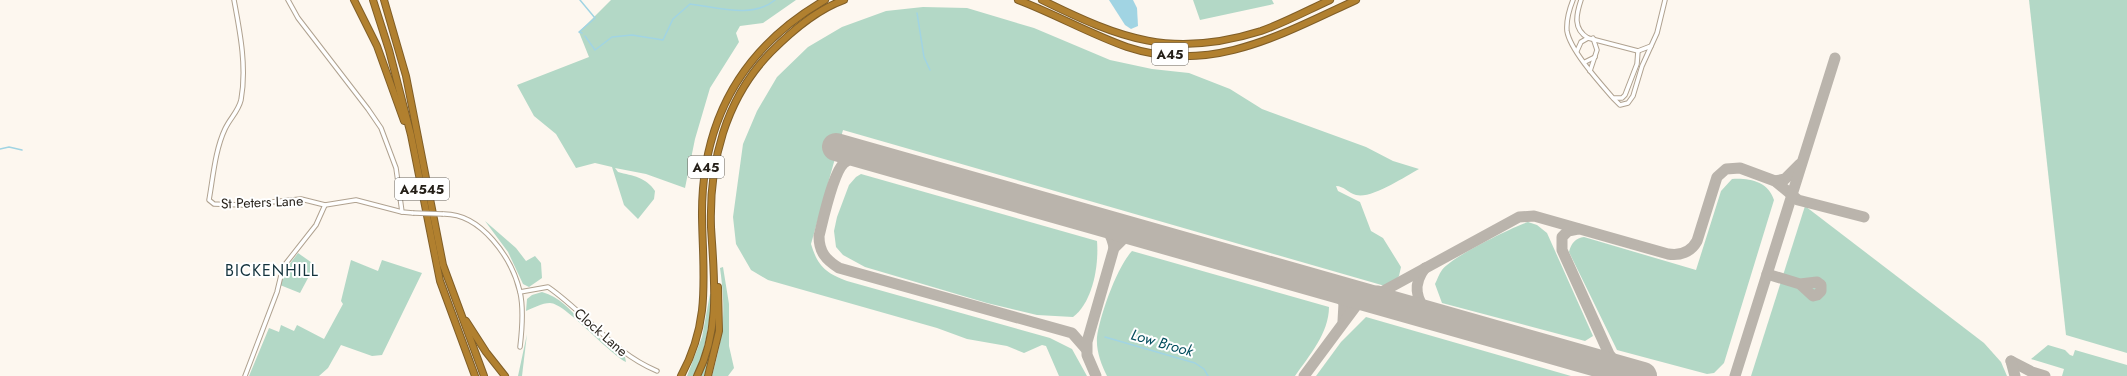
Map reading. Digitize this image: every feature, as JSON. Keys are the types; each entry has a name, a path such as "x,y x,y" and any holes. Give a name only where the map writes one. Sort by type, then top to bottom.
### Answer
{"highway":[{"path":"354,0 377,46 414,149"},
{"name":"A4545","path":"373,0 390,50 414,149 440,281 475,376"},
{"name":"A4545","path":"384,0 406,76 443,265 484,376"},
{"name":"A45","path":"681,376 693,350 701,322 704,294 703,184 713,133 736,83 758,53 785,26 825,0"},
{"name":"A45","path":"697,376 711,340 715,303 711,201 713,172 717,151 731,108 743,87 763,60 788,34 810,19 844,0"},
{"name":"A45","path":"1018,0 1101,37 1129,47 1158,54 1196,56 1222,53 1265,42 1356,0"},
{"name":"A45","path":"1042,0 1101,28 1148,42 1173,45 1206,44 1262,31 1330,0"},
{"path":"708,376 719,331 720,304 713,255"},
{"name":"A4545","path":"457,306 486,352 505,376"}],"street":[{"name":"St Peters Lane","path":"234,0 244,67 241,101 236,115 225,128 219,147 209,200 214,204 243,204 301,199 325,205 356,200 386,210 443,214 462,217 484,230 505,259 520,292"},
{"path":"288,0 298,18 381,128 396,168 402,212"},
{"path":"1573,0 1569,12 1567,30 1569,37 1590,71 1620,105 1628,103 1634,96 1642,66 1657,33 1665,0"},
{"path":"1581,0 1576,14 1577,25 1581,32 1588,38"},
{"path":"1577,51 1581,42 1588,38 1593,38 1638,51 1651,46"},
{"path":"1590,71 1597,50 1593,38"},
{"path":"1613,98 1622,98 1625,95 1636,64 1638,51"},
{"path":"1585,62 1594,57"},
{"path":"245,376 277,292 283,266 316,225 325,205"},
{"path":"520,348 522,333 520,292 548,287 546,282"},
{"name":"Clock Lane","path":"548,287 563,297 576,311 619,350 657,371"}],"green space":[{"path":"611,0 796,0 763,23 740,26 736,33 739,42 710,88 695,139 685,188 646,174 615,168 618,172 643,180 655,191 654,199 638,219 624,205 612,167 595,163 576,168 556,134 534,116 517,85 589,57 579,32"},
{"path":"1193,0 1272,0 1274,4 1200,20"},
{"path":"2029,0 2127,0 2127,353 2066,335"},
{"path":"923,7 967,8 1034,28 1110,60 1152,69 1189,73 1230,89 1262,109 1366,147 1393,161 1419,169 1379,191 1370,194 1356,195 1336,186 1338,191 1360,202 1371,231 1383,238 1401,267 1399,276 1391,286 1385,286 843,130 811,244 820,264 828,272 847,281 1050,338 1072,349 1087,376 1059,376 1046,346 1042,345 1024,353 1007,346 967,339 937,328 768,280 751,270 736,244 733,217 743,144 757,111 777,77 808,47 842,27 886,11"},
{"path":"861,174 1097,241 1096,272 1090,293 1080,310 1073,317 1037,315 987,303 865,267 843,255 836,247 834,231 837,217 849,185"},
{"path":"1732,179 1751,180 1763,185 1774,200 1724,363 1714,373 1707,374 1617,350 1569,252 1571,246 1576,240 1584,237 1696,270 1721,191"},
{"path":"1805,206 1984,343 2001,362 2007,376 1751,376"},
{"path":"485,221 516,248 526,261 535,256 541,263 542,278 529,287 523,284 508,252"},
{"path":"1528,222 1537,225 1547,233 1593,336 1585,341 1442,303 1435,284 1441,272 1447,265 1482,243"},
{"path":"1132,251 1329,307 1326,326 1317,344 1295,376 1107,376 1098,352 1097,337 1105,304 1115,279 1126,258"},
{"path":"298,253 315,265 300,293 280,285 285,270"},
{"path":"351,260 378,271 382,260 422,273 382,355 372,356 341,345 328,368 319,376 249,376 269,328 279,332 281,325 294,331 297,325 324,339 343,304 341,301"},
{"path":"723,267 729,304 729,346 734,368 728,376 712,376 723,322 723,297 720,268"},
{"path":"542,292 554,297 564,304 597,336 625,357 626,362 608,349 576,319 557,305 547,303 526,311 527,299 532,295"},
{"path":"710,294 712,294 711,304 704,346 698,366 693,376 687,376 702,337"},
{"path":"1366,317 1571,376 1316,376 1341,342"},
{"path":"716,318 716,333 713,347 704,376 701,376 710,354"},
{"path":"527,334 522,376 518,376"},
{"path":"2048,345 2065,350 2073,356 2075,350 2127,365 2127,376 2062,376 2064,369 2031,359"}],"water":[{"path":"1109,0 1133,0 1137,8 1138,26 1131,29 1125,25"}],"waterway":[{"path":"580,0 595,18 579,32 582,33"},
{"path":"585,36 595,50 612,37 632,35 663,40 673,19 690,4 723,9 745,10 766,6 775,0"},
{"path":"917,13 924,57 930,70"},
{"path":"0,149 9,147 22,150"},
{"name":"Low Brook","path":"1105,337 1195,363 1204,369 1208,376"}],"taxiway":[{"path":"1735,376 1835,58"},
{"path":"870,157 856,157 844,163 840,168 832,186 819,236 820,247 830,262 839,268 1072,333 1086,349"},
{"path":"1775,181 1785,179 1800,164"},
{"path":"1304,376 1356,306 1519,217 1534,216 1668,254 1681,254 1692,248 1697,241 1717,177 1726,169 1740,168 1775,181 1798,200 1864,217"},
{"path":"1094,220 1108,231 1114,248"},
{"path":"1578,229 1568,231 1562,237 1562,250 1609,354 1621,370"},
{"path":"1096,376 1087,355 1087,342 1114,248 1126,236 1139,233"},
{"path":"1425,268 1418,280 1417,292 1421,304 1429,315"},
{"path":"1767,274 1800,284 1813,296 1817,295 1821,291 1821,285 1817,282 1800,284"},
{"path":"1329,287 1335,291 1344,303 1343,321"},
{"path":"1346,291 1364,293 1378,291"},
{"path":"2011,361 2032,372 2045,376"},
{"path":"2011,361 2015,376"}],"runway":[{"path":"836,147 1643,376"}],"district":[{"name":"BICKENHILL","path":"272,270"}]}
